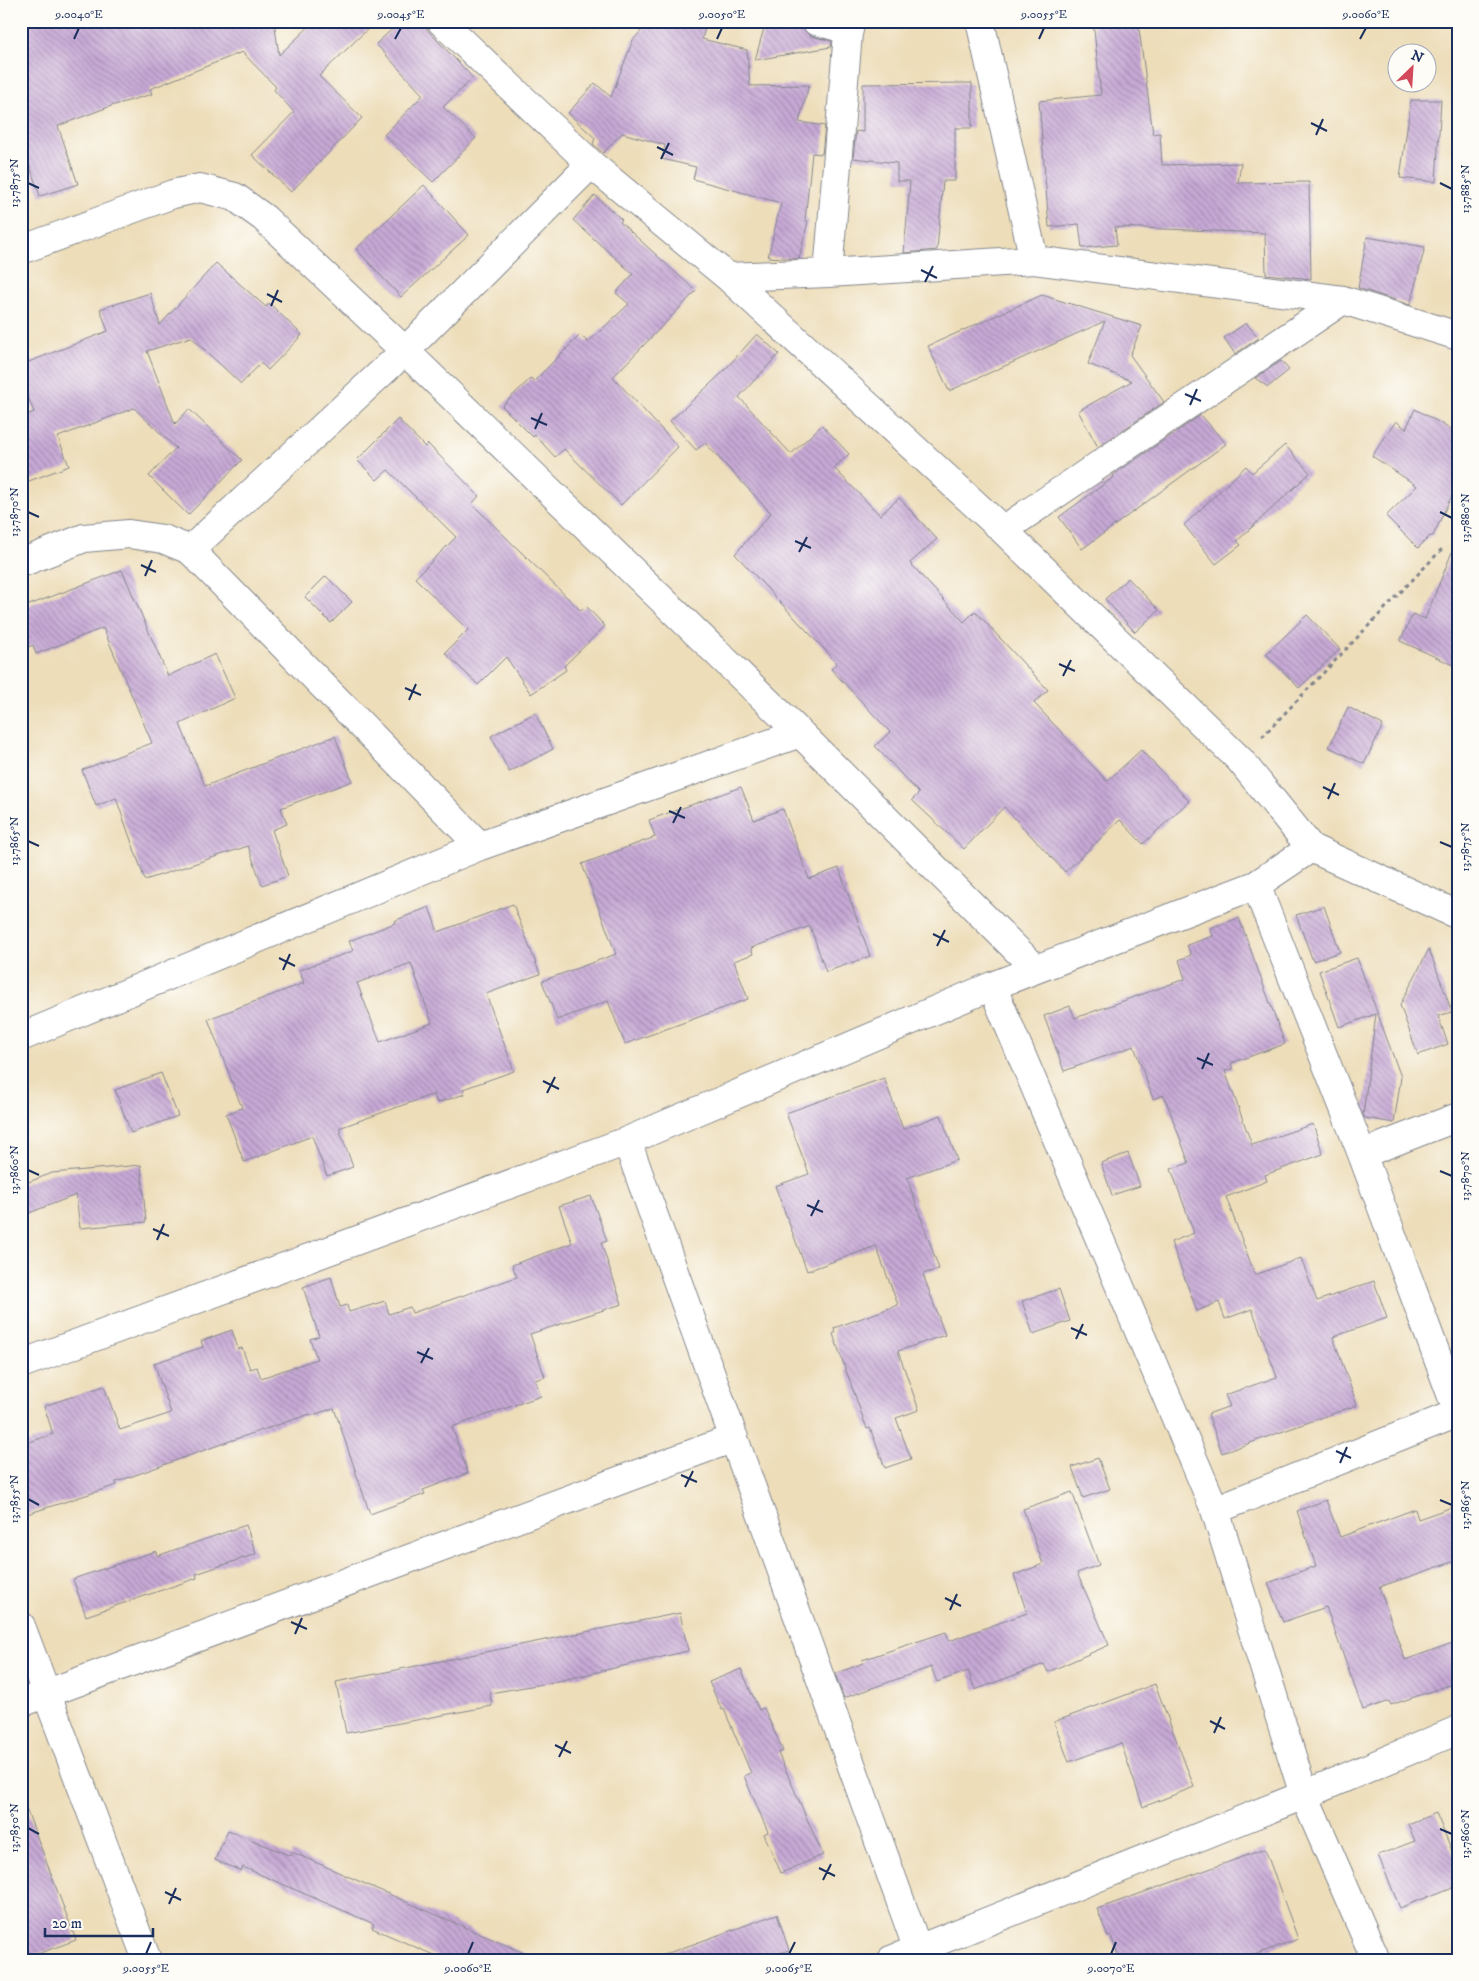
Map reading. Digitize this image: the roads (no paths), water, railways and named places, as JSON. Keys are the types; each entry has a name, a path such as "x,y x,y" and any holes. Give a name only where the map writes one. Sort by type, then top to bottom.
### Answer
{"street":[{"path":"441,21 591,164 728,277 1003,530 1240,760 1311,848 1458,915"},
{"path":"816,21 849,26 828,272"},
{"path":"980,21 1034,260"},
{"path":"190,550 406,351 591,164"},
{"path":"21,250 173,194 200,188 235,198 264,218 406,351 800,733 1036,969"},
{"path":"728,277 1034,260 1343,300 1458,336"},
{"path":"1003,530 1343,300"},
{"path":"21,564 84,538 128,534 163,539 190,550 480,846"},
{"path":"21,1037 480,846 800,733"},
{"path":"21,1364 627,1140 992,986 1256,885 1311,848"},
{"path":"1215,1510 1458,1413 1362,1154 1256,885"},
{"path":"992,986 1215,1510 1304,1795 1376,1960"},
{"path":"1362,1154 1458,1117"},
{"path":"627,1140 918,1950"},
{"path":"21,1703 734,1438"},
{"path":"21,1626 48,1693 147,1960"},
{"path":"891,1960 1304,1795 1458,1730"}]}
